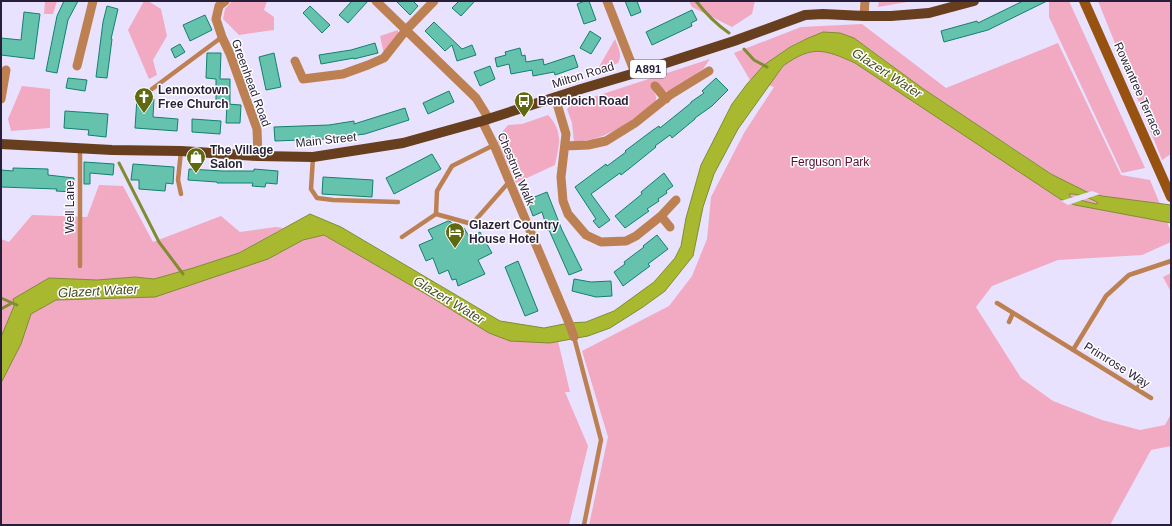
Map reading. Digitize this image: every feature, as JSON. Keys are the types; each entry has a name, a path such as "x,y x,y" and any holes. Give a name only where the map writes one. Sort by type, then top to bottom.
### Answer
{"main road":[{"name":"A891","path":"864,16 928,13 974,1"},
{"name":"Rowantree Terrace","path":"1084,1 1169,192"},
{"name":"Milton Road","path":"486,120 734,41 805,15 823,14 864,16"},
{"name":"Main Street","path":"1,144 80,147 112,150 180,151 258,156 313,157 403,143 486,120"}],"street":[{"path":"77,66 93,1"},
{"name":"Greenhead Road","path":"225,1 219,6 216,19 258,129 258,156"},
{"path":"376,1 476,98 486,120"},
{"path":"295,60 303,79 343,74 368,65 384,58 406,30 434,1"},
{"path":"607,1 635,73"},
{"path":"864,16 865,1"},
{"path":"1,99 6,70"},
{"path":"565,146 588,145 606,141 635,123 666,99 709,71"},
{"path":"655,86 666,99"},
{"path":"555,97 566,134 561,177 563,201 568,214 576,226 586,235 601,242 626,241 636,236 661,216 676,200"},
{"name":"Chestnut Walk","path":"486,120 509,182 574,337"},
{"path":"661,216 670,227"}],"lane":[{"path":"152,89 222,37"},
{"path":"436,214 437,191 452,166 494,145"},
{"name":"Well Lane","path":"80,147 80,266"},
{"path":"180,151 178,180 181,194"},
{"path":"313,157 311,189 317,198 398,202"},
{"path":"402,237 436,214 472,224 509,182"},
{"name":"Primrose Way","path":"1073,350 1106,296 1129,275 1171,261"},
{"name":"Primrose Way","path":"997,303 1151,398"},
{"path":"1008,322 1013,313"},
{"path":"574,337 601,440 584,525"},
{"path":"1137,389 1143,379"}],"green space":[{"path":"45,1 57,1 53,14 44,14"},
{"path":"144,1 148,1 161,9 167,36 153,60 157,75 149,79 128,30"},
{"path":"232,1 267,1 264,10 274,17 274,30 239,35 223,19 225,9"},
{"path":"689,1 755,1 752,14 732,27 692,7"},
{"path":"879,1 913,1 878,7"},
{"path":"1049,1 1069,1 1145,168 1122,173 1049,17"},
{"path":"1098,1 1171,1 1171,154 1162,160"},
{"path":"862,24 946,88 1058,43 1121,175 1150,180 1160,204 1106,197 1088,192 1068,183 1048,172 943,103 880,56 847,35 826,33 801,41 778,55 750,80 734,53 801,27"},
{"path":"398,30 398,37 384,54 380,36"},
{"path":"615,39 620,54 618,63 596,72"},
{"name":"Ferguson Park","path":"818,50 832,52 855,63 1075,205 1167,222 1171,232 1171,242 1142,255 1058,260 992,286 976,307 1021,378 1053,401 1102,420 1140,430 1165,425 1171,414 1171,446 1151,450 1110,525 589,525 608,437 582,351 669,306 692,276 707,239 711,197 744,133 774,87 768,85 788,62 800,55"},
{"path":"710,59 703,69 671,91 665,91 657,83 651,88 656,95 655,103 618,129 598,137 574,142 572,123 567,109 572,104"},
{"path":"22,86 50,89 50,128 11,131 8,119"},
{"path":"548,115 556,127 559,139 555,165 516,183 497,138 508,125 522,124"},
{"path":"99,185 123,186 153,242 221,216 240,232 276,227 283,228 239,253 154,279 135,277 97,280 49,278 14,306 1,337 1,239 9,242 32,215 87,217"},
{"path":"1073,193 1098,202 1096,204 1072,198 1069,194"},
{"path":"324,235 431,297 489,333 550,343 558,341 570,392 565,392 588,446 569,525 1,525 1,383 21,344 31,314 56,300 77,299 242,267 268,259 303,240"},
{"path":"1171,273 1171,292 1163,277"}],"water":[{"name":"Glazert Water","path":"823,32 840,33 854,38 922,88 1051,174 1087,192 1102,196 1171,205 1171,223 1075,205 1060,199 855,63 826,52 810,52 793,59 783,66 738,129 714,174 703,207 693,256 665,291 610,328 588,336 550,343 510,341 489,333 431,297 324,235 303,240 268,259 155,297 56,300 31,314 21,344 1,383 1,337 14,306 13,299 49,278 97,280 135,277 154,279 239,253 310,214 341,227 500,321 544,328 569,323 586,322 614,311 654,282 675,258 681,246 686,218 701,165 732,104 764,65 790,47","holes":["1069,194 1076,194 1098,203 1096,204 1072,198"]}],"pier":[{"path":"1092,191 1100,194 1068,205 1061,201"}],"building":[{"path":"64,1 78,1 68,20 57,73 46,71 57,16"},
{"path":"352,1 368,1 348,23 339,15"},
{"path":"396,1 413,1 418,6 410,15"},
{"path":"459,1 475,1 461,16 452,8"},
{"path":"589,1 596,20 584,24 577,4"},
{"path":"625,1 637,1 641,12 631,16"},
{"path":"1023,1 1047,1 988,30 944,42 941,31 977,21 978,23"},
{"path":"107,6 118,9 111,39 107,78 96,77 103,22"},
{"path":"310,6 330,25 322,33 303,13"},
{"path":"692,10 697,20 691,23 692,26 652,45 646,32"},
{"path":"24,12 40,14 34,59 1,55 1,38 21,40"},
{"path":"205,15 212,30 190,41 183,25"},
{"path":"434,22 462,49 472,45 476,55 457,61 452,45 445,51 425,31"},
{"path":"590,31 601,38 591,54 580,48"},
{"path":"375,43 378,53 354,59 321,64 319,55 351,50"},
{"path":"180,44 185,52 175,58 171,49"},
{"path":"520,48 522,56 525,55 526,62 543,59 544,65 574,55 578,67 555,75 554,72 533,76 532,70 511,74 509,64 497,67 495,58 506,55 505,52"},
{"path":"207,53 221,53 220,79 230,79 230,104 216,104 216,79 206,78"},
{"path":"274,53 281,87 266,90 259,57"},
{"path":"490,66 495,79 480,86 474,72"},
{"path":"68,78 87,80 85,91 66,88"},
{"path":"716,78 728,90 712,106 695,118 672,138 670,135 621,175 620,173 591,194 610,220 599,228 593,221 596,219 575,187 606,164 607,166 653,130 659,126 660,128 704,93 702,91"},
{"path":"449,91 454,102 428,114 423,103"},
{"name":"Lennoxtown Free Church","path":"137,98 154,99 153,117 178,119 177,131 135,128"},
{"path":"227,104 241,105 240,123 226,123"},
{"path":"405,108 409,120 365,134 325,139 275,141 274,127 329,125 354,121 354,124"},
{"path":"65,111 108,114 106,137 88,135 89,130 64,128"},
{"path":"192,119 221,121 220,134 192,132"},
{"path":"432,154 441,169 394,194 386,178"},
{"path":"84,162 114,164 113,175 90,173 90,184 84,184"},
{"path":"133,164 174,167 173,184 166,183 165,191 139,189 139,180 131,180"},
{"path":"13,168 48,169 48,175 74,178 73,192 56,191 57,189 1,187 1,170 13,171"},
{"path":"189,169 254,171 254,169 278,171 277,184 266,183 265,187 252,186 253,183 217,183 188,180"},
{"path":"664,173 673,186 666,191 667,193 658,199 659,201 647,209 649,211 625,228 615,216 642,194 641,192"},
{"path":"323,177 373,180 372,197 322,194"},
{"path":"547,192 562,230 582,270 569,275 549,230 548,231 542,212 533,216 527,200"},
{"name":"Glazert Country House Hotel","path":"448,221 451,222 457,230 464,228 470,238 480,232 492,253 478,260 485,274 458,286 456,279 452,280 448,270 439,274 433,258 426,261 419,245 433,239 428,230"},
{"path":"657,235 668,249 648,264 650,266 623,286 614,272"},
{"path":"518,261 538,311 525,316 505,267"},
{"path":"574,279 591,282 611,281 612,296 596,297 572,291"}],"waterway":[{"path":"696,1 711,18 729,33"},
{"path":"744,49 754,60 767,67"},
{"path":"119,163 159,242 183,274"},
{"path":"1,298 17,305"},
{"path":"1,309 12,303"}],"place":[{"name":"Lennoxtown Free Church","path":"144,114"},
{"name":"Bencloich Road","path":"524,118"},
{"name":"The Village Salon","path":"196,174"},
{"name":"Glazert Country House Hotel","path":"455,249"}]}
